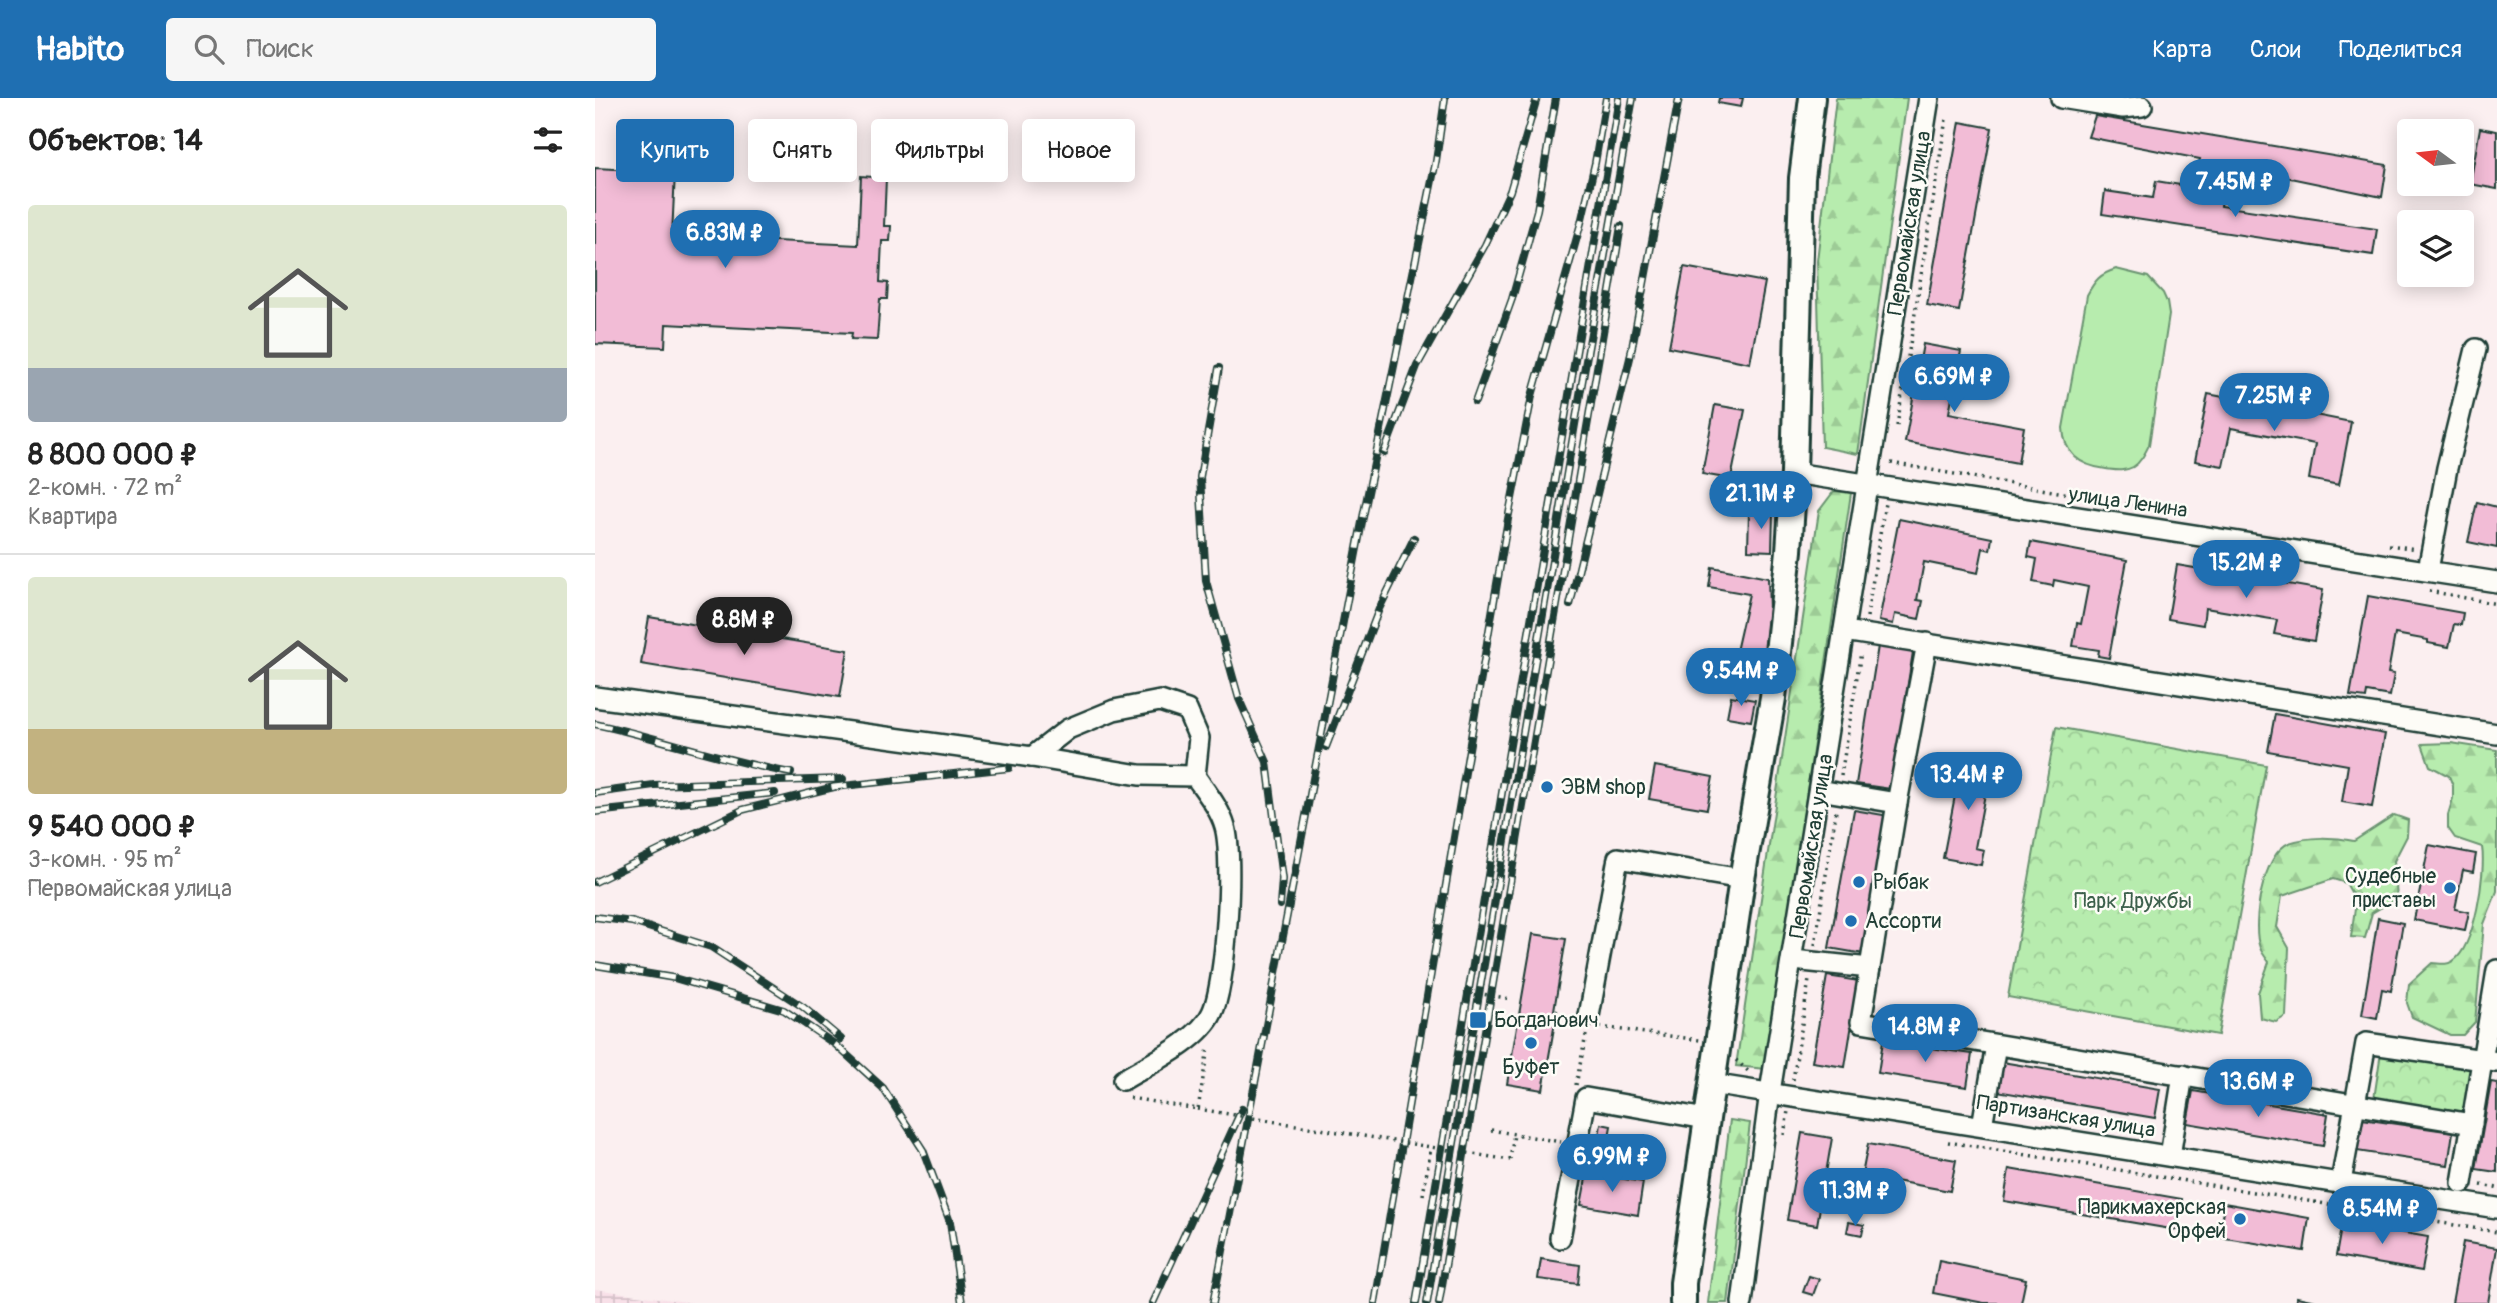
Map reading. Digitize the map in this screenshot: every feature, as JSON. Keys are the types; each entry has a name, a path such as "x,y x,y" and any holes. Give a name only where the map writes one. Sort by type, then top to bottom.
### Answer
{"main road":[{"path":"1683,1303 1683,1283 1717,1042 1773,698 1789,551 1794,473 1802,178 1812,98"}],"street":[{"name":"Первомайская улица","path":"1742,1303 1803,961 1829,792 1844,631 1878,485 1929,98"},
{"path":"2070,99 2123,108 2142,106"},
{"path":"2429,561 2447,468 2476,349"},
{"name":"улица Ленина","path":"1794,473 2024,510 2429,561 2497,582"},
{"path":"1844,631 2497,734"},
{"path":"1927,643 1897,803 1861,1022 2472,1124"},
{"path":"595,697 1032,757 1139,775 1195,776"},
{"path":"1032,757 1069,729 1114,710 1160,701 1187,710 1199,738 1195,776 1226,827 1230,876 1223,965 1212,1013 1188,1041 1126,1089"},
{"path":"1829,792 1897,803"},
{"path":"1589,1016 1618,858 1742,879"},
{"path":"1803,961 1870,968"},
{"path":"2462,1183 2472,1124 2490,1061 2497,970"},
{"path":"2341,1182 2365,1043 2490,1061"},
{"path":"1982,1126 1996,1045"},
{"path":"2170,1156 2183,1075"},
{"name":"Партизанская улица","path":"1711,1084 2497,1208"},
{"path":"1560,1238 1585,1098 1706,1119"}],"path":[{"path":"1895,435 1946,119"},
{"path":"1783,1142 1780,1095 1829,792 1864,634 1878,485 1891,463 2160,510"},
{"path":"2383,544 2429,561"},
{"path":"1464,991 1512,999"},
{"path":"1575,1091 1588,1026 1717,1042 1749,1073 1780,1095"},
{"path":"1198,1109 1208,1046"},
{"path":"1126,1089 1198,1109 1510,1160 1514,1134"},
{"path":"1491,1130 1565,1143"},
{"path":"1936,1140 2497,1232"},
{"path":"1423,1195 1431,1147"},
{"path":"2462,1183 2497,1188"}],"shaded area":[{"path":"595,1289 693,1303 595,1303"}],"green space":[{"path":"1836,98 1907,98 1858,454 1822,447 1817,261"},
{"path":"2116,269 2148,277 2163,293 2169,315 2149,445 2136,465 2120,470 2089,465 2075,457 2067,445 2063,428 2087,295 2099,278"},
{"path":"1834,491 1851,493 1766,1069 1736,1066 1819,511"},
{"name":"Парк Дружбы","path":"2056,727 2266,765 2218,1035 2008,997"},
{"path":"2451,743 2497,750 2497,891 2484,924 2475,1022 2463,1035 2450,1035 2412,1017 2407,1003 2409,984 2432,963 2450,963 2461,953 2477,908 2482,873 2482,847 2455,838 2448,828 2453,786 2449,776 2430,766 2422,744"},
{"path":"2394,815 2408,820 2407,836 2394,861 2397,898 2372,913 2365,938 2351,937 2356,901 2346,883 2333,879 2282,896 2277,927 2289,948 2286,1016 2276,1022 2260,1018 2258,993 2269,962 2260,948 2258,907 2272,860 2280,849 2289,843 2304,839 2354,841"},
{"path":"2381,1052 2472,1065 2465,1112 2374,1099"},
{"path":"1730,1120 1750,1123 1728,1303 1708,1303"}],"building":[{"path":"1719,98 1743,98 1741,107 1718,103"},
{"path":"2095,116 2387,165 2382,197 2247,169 2225,179 2197,174 2200,159 2088,137"},
{"path":"1960,122 1992,128 1959,311 1927,305"},
{"path":"2480,128 2497,131 2497,189 2475,185 2475,156"},
{"path":"595,168 616,169 616,182 675,182 672,236 858,245 861,176 871,177 871,182 886,182 884,226 891,226 890,241 882,241 880,282 888,283 887,299 880,299 877,340 851,339 852,333 666,324 665,347 595,344"},
{"path":"2156,181 2223,192 2221,206 2377,229 2373,255 2102,214 2105,191 2153,198"},
{"path":"1684,267 1765,282 1750,363 1669,347"},
{"path":"1923,344 1961,351 1949,413 2024,427 2018,463 1905,442"},
{"path":"2208,394 2351,422 2339,485 2309,479 2315,444 2231,428 2223,466 2195,461"},
{"path":"1715,405 1745,410 1731,479 1702,474"},
{"path":"2477,502 2497,507 2497,548 2468,542"},
{"path":"1749,511 1773,512 1772,551 1748,550"},
{"path":"1899,519 1992,538 1990,550 1983,548 1978,573 1924,562 1917,600 1923,601 1919,619 1895,614 1893,624 1879,621"},
{"path":"2031,542 2127,560 2109,658 2098,656 2099,650 2073,646 2077,623 2081,624 2088,587 2054,580 2053,586 2033,582 2037,559 2028,557"},
{"path":"2177,565 2323,590 2314,641 2274,634 2277,620 2205,608 2203,625 2168,619"},
{"path":"1712,567 1768,578 1769,609 1762,674 1732,669 1749,594 1709,587"},
{"path":"2368,596 2463,613 2461,625 2454,624 2449,647 2395,634 2388,673 2394,674 2390,696 2367,692 2366,698 2350,696"},
{"path":"649,617 848,650 840,697 641,664"},
{"path":"1878,646 1913,652 1891,789 1856,784"},
{"path":"1731,696 1755,700 1751,721 1727,717"},
{"path":"2275,714 2385,734 2372,807 2342,802 2348,765 2268,751"},
{"path":"1962,759 1997,766 1994,784 1987,783 1975,848 1984,850 1981,865 1943,858"},
{"path":"1655,766 1713,777 1707,809 1649,799"},
{"name":"Рыбак","path":"1854,810 1889,816 1864,954 1829,948"},
{"path":"2429,845 2476,854 2473,872 2463,870 2455,909 2469,912 2465,930 2414,920"},
{"path":"2378,918 2403,923 2391,991 2382,989 2377,1018 2362,1015"},
{"name":"Богданович","path":"1533,934 1566,939 1543,1090 1507,1084"},
{"path":"1827,976 1859,981 1845,1067 1812,1062"},
{"path":"1883,1041 1972,1054 1967,1087 1878,1073"},
{"path":"2002,1062 2160,1089 2155,1118 1997,1091"},
{"path":"2491,1082 2497,1083 2497,1172 2476,1169"},
{"path":"2193,1091 2328,1114 2323,1146 2187,1123"},
{"path":"2362,1119 2453,1132 2448,1165 2357,1151"},
{"path":"1601,1124 1611,1126 1609,1137 1599,1136"},
{"path":"1802,1133 1832,1138 1817,1225 1787,1220"},
{"path":"1868,1144 1956,1160 1950,1191 1862,1175"},
{"path":"2009,1169 2182,1199 2177,1230 2004,1201"},
{"path":"1587,1173 1643,1182 1638,1215 1581,1205"},
{"path":"2224,1203 2309,1218 2304,1251 2219,1237"},
{"path":"1849,1222 1864,1225 1862,1235 1847,1232"},
{"path":"2342,1222 2428,1237 2422,1271 2336,1256"},
{"path":"2463,1242 2497,1248 2488,1303 2452,1303"},
{"path":"1541,1259 1580,1265 1578,1284 1538,1279"},
{"path":"1939,1261 2026,1279 2021,1303 1984,1303 1933,1293"},
{"path":"1809,1276 1819,1279 1813,1295 1803,1292"},
{"path":"2297,1297 2325,1303 2296,1303"}],"railway":[{"path":"1213,1303 1362,522 1436,161 1445,98"},
{"path":"1384,453 1417,366 1485,245 1510,191 1537,98"},
{"path":"1475,402 1512,299 1537,210 1556,98"},
{"path":"1375,1303 1508,519 1532,396 1581,223 1606,98"},
{"path":"1416,1303 1619,98"},
{"path":"1427,1303 1582,383 1633,98"},
{"path":"1570,605 1630,358 1679,98"},
{"path":"1439,1303 1621,226"},
{"path":"1219,368 1200,477 1206,581 1239,699 1267,762 1282,879 1280,905"},
{"path":"1326,747 1379,609 1414,538"},
{"path":"595,724 791,773"},
{"path":"595,882 742,810 834,787 1009,768"},
{"path":"595,793 654,785 843,779"},
{"path":"595,812 775,793"},
{"path":"595,917 632,922 711,947 803,1007 841,1039"},
{"path":"595,965 674,978 784,1010 836,1045 883,1088 923,1150 950,1222 962,1303"},
{"path":"1153,1303 1242,1109"}],"place":[{"name":"ЭВМ shop","path":"1547,787"},
{"name":"Рыбак","path":"1859,882"},
{"name":"Судебные приставы","path":"2450,888"},
{"name":"Ассорти","path":"1851,921"},
{"name":"Богданович","path":"1478,1020"},
{"name":"Буфет","path":"1531,1043"},
{"name":"Парикмахерская Орфей","path":"2240,1219"}]}
